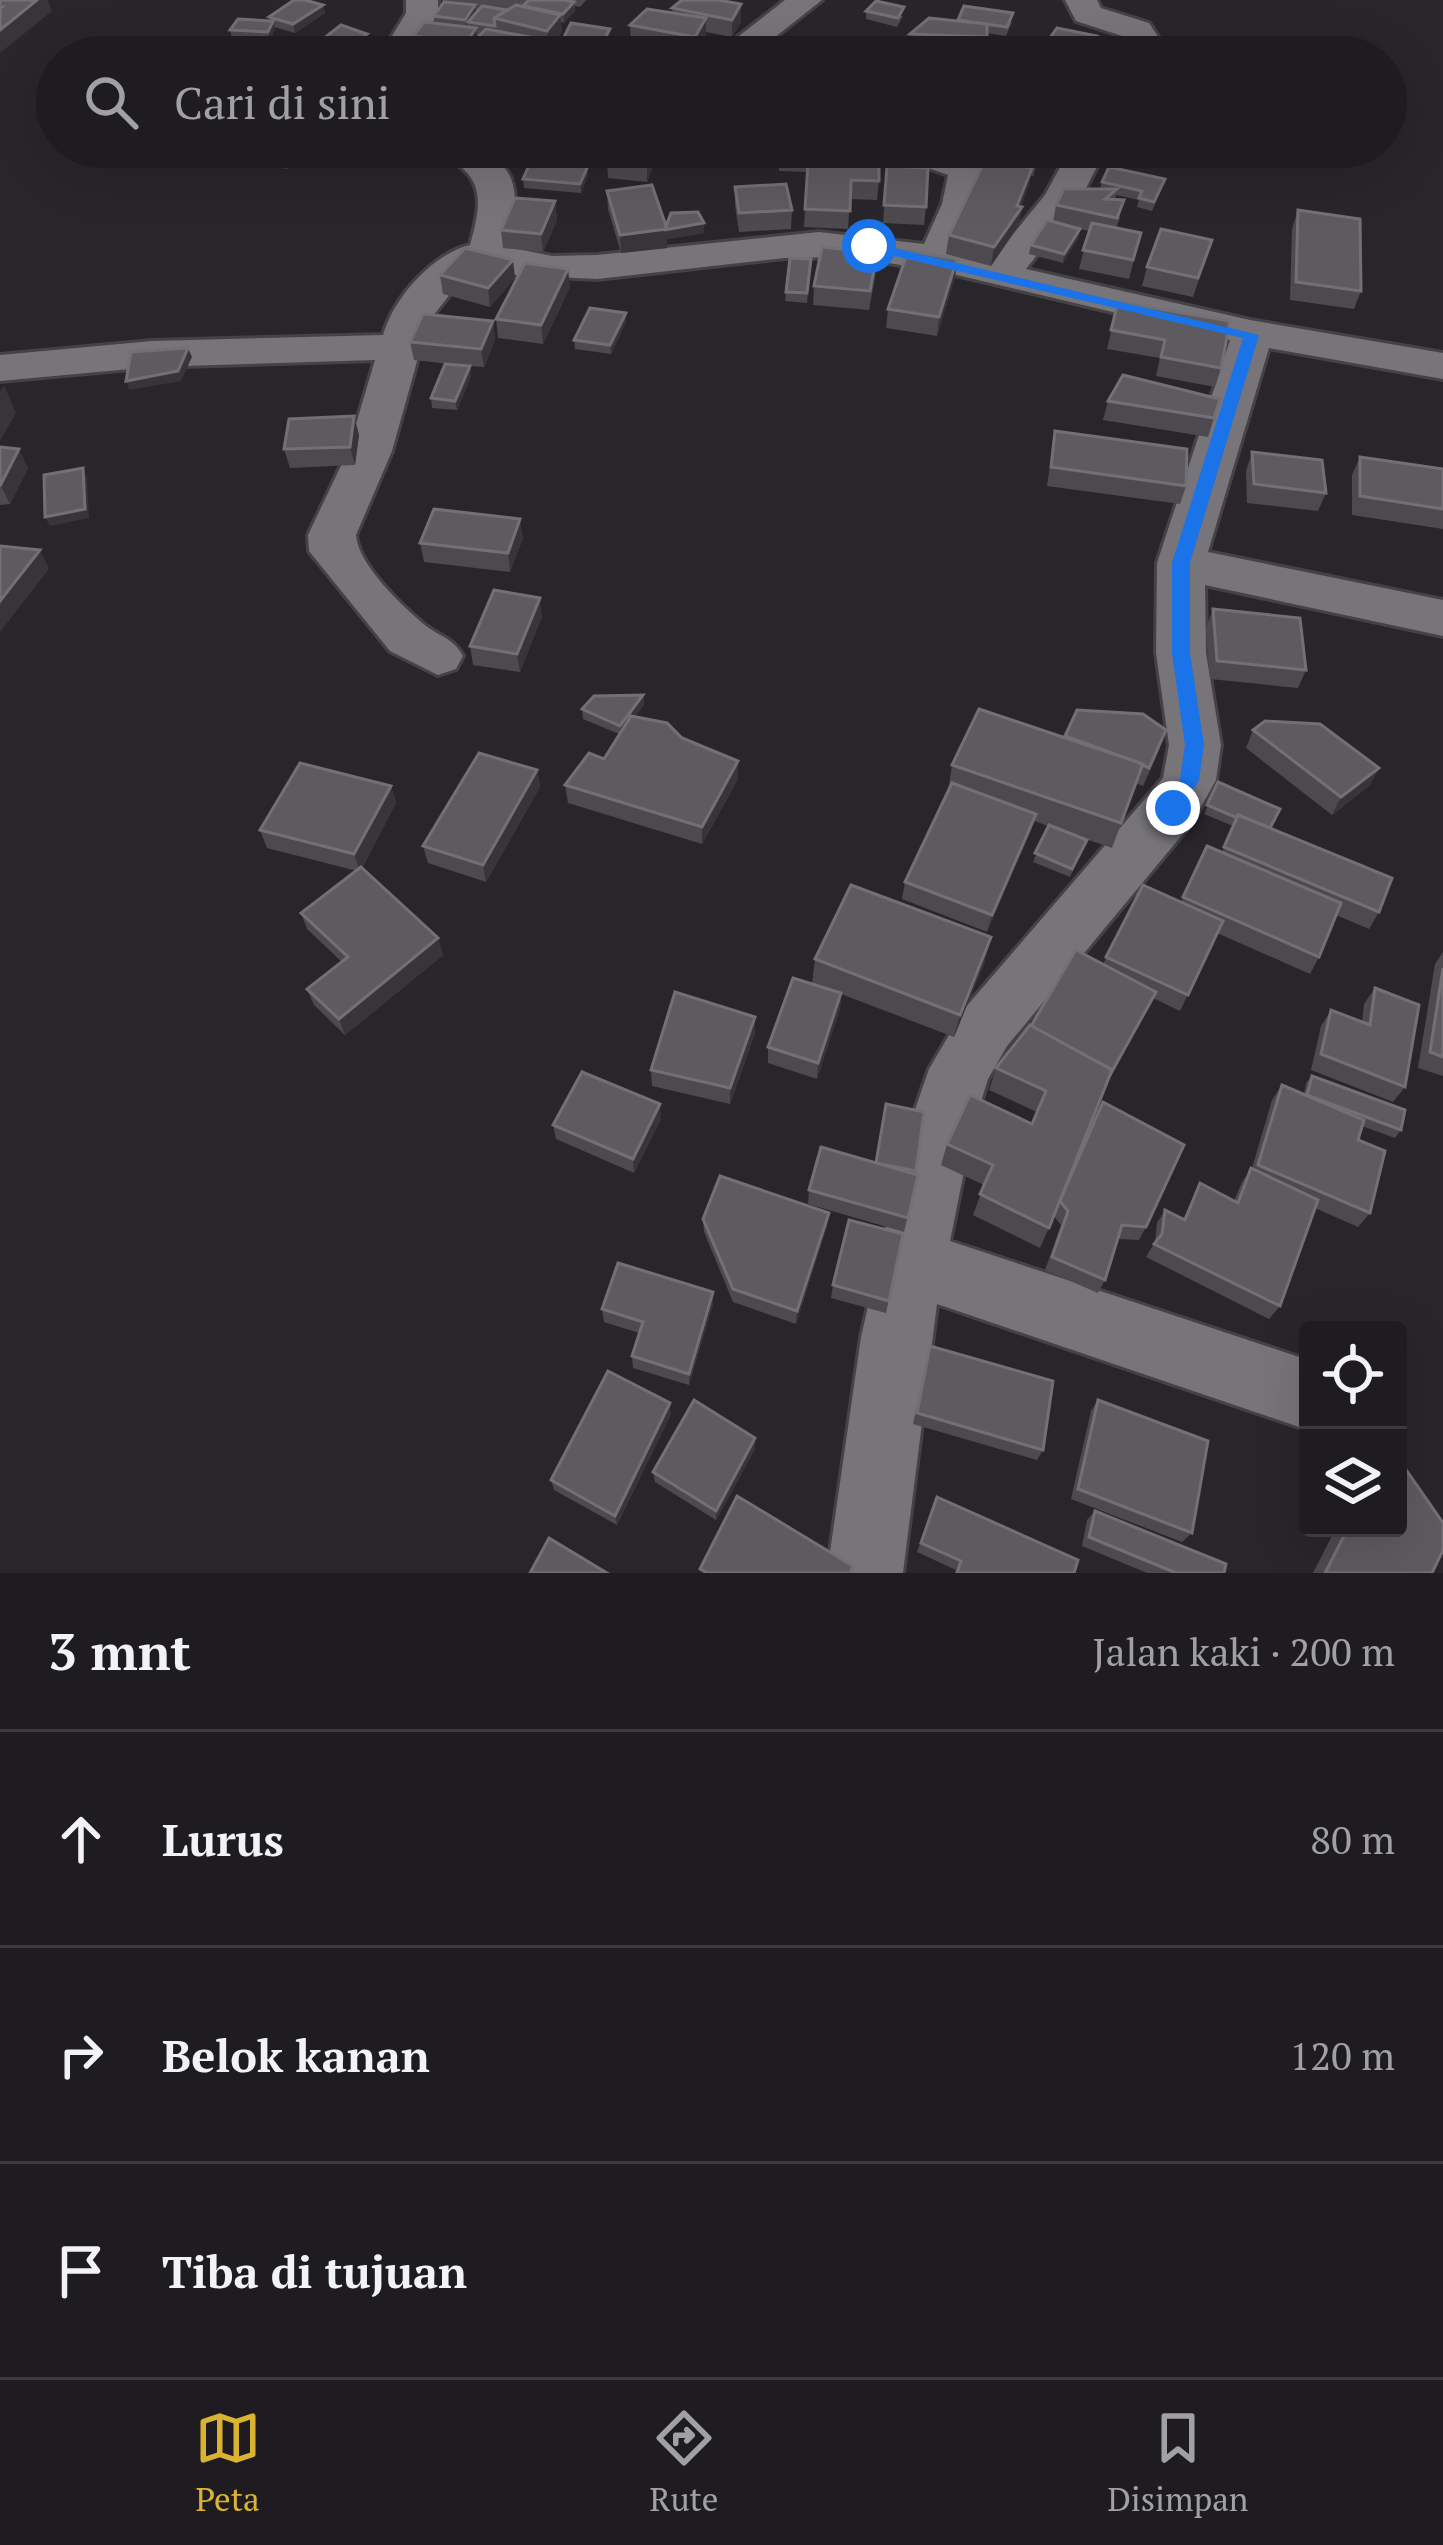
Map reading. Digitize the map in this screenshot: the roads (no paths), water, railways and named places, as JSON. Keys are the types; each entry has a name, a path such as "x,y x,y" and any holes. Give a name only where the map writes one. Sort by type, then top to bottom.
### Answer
{"street":[{"path":"408,36 422,13 422,0"},
{"path":"757,36 806,0"},
{"path":"1081,0 1088,14 1137,30 1141,36"},
{"path":"479,168 496,182 500,205 487,252"},
{"path":"936,260 961,204 964,168"},
{"path":"1001,275 1024,239 1061,200 1078,168"},
{"path":"438,656 408,638 333,551 332,535 370,451 408,320 457,260 487,252 503,263 531,268 821,244 936,260 1252,335 1443,366"},
{"path":"865,1573 911,1263 940,1127 959,1069 986,1027 1173,808 1189,780 1195,745 1181,653 1181,563 1252,335"},
{"path":"0,368 174,353 397,347"},
{"path":"1181,563 1443,618"},
{"path":"911,1263 999,1289 1199,1365 1299,1393"}]}
